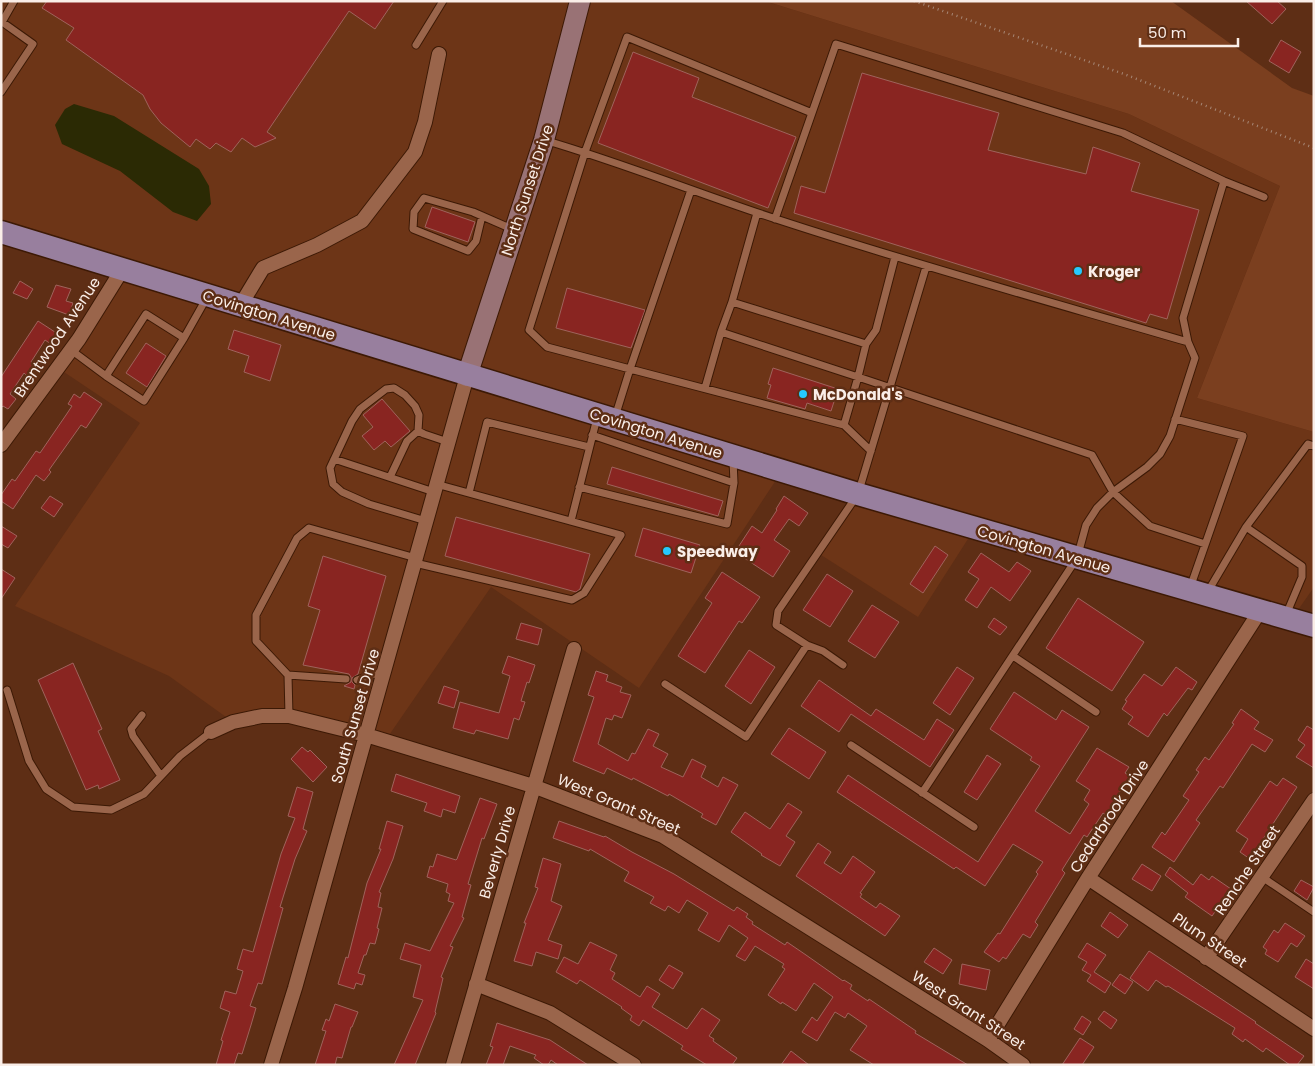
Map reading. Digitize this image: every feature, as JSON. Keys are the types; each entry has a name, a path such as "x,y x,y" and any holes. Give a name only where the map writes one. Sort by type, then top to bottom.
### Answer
{"main road":[{"name":"North Sunset Drive","path":"467,376 544,140 580,1"},
{"name":"Covington Avenue","path":"1,232 467,376 601,423 733,456 1314,626"}],"street":[{"path":"240,306 263,268 317,245 362,221 415,152 425,122 439,54"},
{"name":"Brentwood Avenue","path":"1,446 71,350 122,270"},
{"name":"South Sunset Drive","path":"272,1065 467,376"},
{"name":"Cedarbrook Drive","path":"988,1040 1088,878 1260,611"},
{"name":"Beverly Drive","path":"453,1065 574,649"},
{"name":"West Grant Street","path":"211,732 233,722 262,716 289,716 366,735 533,786 663,836 988,1040 1023,1065"},
{"name":"Renche Street","path":"1206,958 1313,802"},
{"name":"Plum Street","path":"1088,878 1314,1029"},
{"path":"476,984 550,1013 634,1065"}],"lane":[{"path":"1,92 33,44 2,22 14,1"},
{"path":"416,45 443,1"},
{"path":"812,113 627,38 585,152 529,330 547,347 844,425 871,451"},
{"path":"775,219 836,44 1123,133 1224,181 1264,197"},
{"path":"544,140 585,152 775,219 895,257 1188,342"},
{"path":"922,793 1077,558 1086,525 1097,508 1112,492 1147,467 1160,454 1170,436 1195,358 1188,342 1183,318 1224,181"},
{"path":"571,521 589,447 630,369 691,190"},
{"path":"482,216 476,241 468,251 412,229 414,212 424,198 482,216 515,230"},
{"path":"705,388 721,332 732,302 757,212"},
{"path":"844,425 866,344 876,330 895,257"},
{"path":"843,665 823,651 807,645 776,624 778,611 858,494 926,266"},
{"path":"71,350 144,401 203,308 208,296"},
{"path":"732,302 866,344"},
{"path":"106,376 146,314 184,338"},
{"path":"721,332 1092,455 1112,492 1150,526 1205,544"},
{"path":"390,477 407,441 418,431 419,415 415,406 405,395 394,388 386,389 360,409 352,421 330,468 333,484 342,492 369,504 426,521"},
{"path":"1175,419 1243,436 1205,544 1197,593"},
{"path":"468,493 487,422 589,447"},
{"path":"601,423 734,483"},
{"path":"418,431 448,442"},
{"path":"1197,593 1308,444 1314,446"},
{"path":"579,487 727,524 734,483 733,456"},
{"path":"289,716 288,675 256,641 256,615 297,538 309,528 415,560 572,600 584,593 621,535 468,493 435,488 390,477 334,459"},
{"path":"1246,527 1302,566 1302,577 1284,618"},
{"path":"665,684 746,737 807,645"},
{"path":"1013,656 1096,712"},
{"path":"356,680 384,671"},
{"path":"288,675 346,679"},
{"path":"7,690 29,761 46,789 74,807 111,810 144,794 180,756 211,732"},
{"path":"142,715 131,729 132,736 161,776"},
{"path":"851,745 974,827"},
{"path":"1262,877 1314,912"}],"path":[{"path":"914,1 1124,74 1314,148"}],"shaded area":[{"path":"1,1 765,1 1129,114 1280,186 1197,398 1314,432 1314,587 1291,620 975,528 918,617 818,553 858,495 782,471 639,688 491,587 385,741 289,716 233,722 169,676 15,606 140,423 58,368 121,270 1,232"},
{"path":"765,1 1171,1 1292,88 1314,96 1314,432 1197,398 1280,186 1129,114"},
{"path":"74,104 114,116 199,169 209,186 211,204 197,221 173,212 120,171 62,144 55,125 65,109"}],"building":[{"path":"47,1 394,1 375,29 349,11 267,132 276,138 255,147 242,138 231,152 216,143 210,149 196,139 190,147 161,123 150,109 143,95 66,40 74,28 42,8"},
{"path":"1246,1 1277,1 1286,9 1272,24"},
{"path":"1281,40 1301,52 1289,73 1269,61"},
{"path":"633,52 699,78 692,97 796,137 768,208 598,143"},
{"path":"862,73 999,113 988,150 1086,174 1093,147 1140,163 1131,191 1199,210 1167,319 1150,314 1146,323 794,213 801,186 825,193"},
{"path":"432,207 475,222 468,242 425,227"},
{"path":"20,281 33,289 27,299 13,293"},
{"path":"56,285 71,289 66,301 73,303 69,315 47,307"},
{"path":"567,288 645,310 631,348 556,328"},
{"path":"38,321 58,334 51,344 45,340 31,362 34,364 27,376 24,373 10,394 16,399 8,409 3,406 1,408 1,377"},
{"path":"234,330 281,345 270,381 244,372 249,356 228,349"},
{"path":"146,343 166,356 147,387 126,373"},
{"name":"McDonald's","path":"773,368 838,389 831,411 807,403 805,409 767,398 771,385 768,384"},
{"path":"84,392 102,404 86,428 81,425 49,470 51,472 44,481 36,475 13,509 1,501 1,495 12,479 15,481 36,451 40,453 66,415 72,406 68,404 74,394 80,398"},
{"path":"382,399 410,431 391,447 385,441 374,450 362,436 373,427 363,415"},
{"name":"Speedway","path":"612,467 723,501 718,516 607,484"},
{"path":"50,496 63,504 54,517 41,508"},
{"path":"784,496 808,513 799,526 789,519 774,540 790,551 773,577 735,552 752,526 762,533"},
{"path":"456,517 590,554 580,589 576,592 445,556"},
{"path":"1,526 17,536 8,548 1,544"},
{"name":"Speedway","path":"643,528 700,545 691,573 635,556"},
{"path":"935,546 948,555 923,593 910,584"},
{"path":"981,553 1009,572 1017,562 1031,571 1010,601 991,587 977,608 965,600 979,579 968,572"},
{"path":"323,556 386,576 358,674 352,678 352,682 355,685 354,689 344,686 351,682 349,674 303,665 320,610 308,606"},
{"path":"1,569 15,578 1,599"},
{"path":"722,572 760,597 742,623 739,621 705,673 678,656 712,603 705,598"},
{"path":"827,574 853,591 830,627 803,610"},
{"path":"1078,598 1144,642 1112,691 1046,648"},
{"path":"872,605 899,622 875,658 848,641"},
{"path":"994,618 1007,627 1000,635 988,627"},
{"path":"521,623 542,629 538,645 516,639"},
{"path":"749,650 775,667 751,704 725,686"},
{"path":"508,656 535,665 521,701 525,702 519,720 514,718 508,739 476,730 474,734 453,728 460,702 499,713 510,676 502,673"},
{"path":"73,663 102,729 98,731 120,780 99,789 98,785 86,790 38,680"},
{"path":"957,667 974,678 950,715 933,703"},
{"path":"1176,667 1197,682 1192,690 1188,688 1167,716 1164,713 1148,737 1128,724 1133,717 1122,709 1127,701 1125,700 1144,674 1162,686"},
{"path":"596,671 608,675 606,681 622,687 620,692 631,695 622,718 614,715 612,720 606,718 598,744 628,761 632,753 635,754 648,729 659,734 653,746 668,754 661,767 683,777 692,759 706,766 701,777 718,787 723,777 738,785 716,825 701,817 703,814 669,794 668,796 633,778 632,780 607,768 604,774 573,761 594,697 588,695"},
{"path":"819,680 871,716 876,709 924,740 937,719 954,730 930,767 851,714 839,732 801,706"},
{"path":"444,686 459,691 454,708 438,703"},
{"path":"1014,692 1056,720 1062,710 1089,727 1035,811 1070,834 1089,804 1084,800 1090,790 1076,781 1097,748 1129,767 1125,773 1131,777 1114,800 1119,803 1109,817 1103,813 1087,837 1084,835 1062,870 1065,873 1035,922 1038,925 1030,938 1023,934 1006,959 1003,957 999,962 984,952 998,933 1000,934 1038,874 1036,872 1043,862 1013,844 985,886 956,867 954,869 837,792 848,775 978,862 1040,766 1030,760 1032,757 990,729"},
{"path":"1241,709 1259,722 1254,729 1273,740 1265,752 1252,744 1223,788 1220,786 1196,820 1200,823 1174,862 1152,847 1162,832 1165,835 1189,800 1183,796 1199,772 1196,770 1205,757 1209,760 1234,724 1232,723"},
{"path":"1307,726 1314,730 1314,768 1296,757 1305,745 1298,740"},
{"path":"789,728 826,752 809,779 771,754"},
{"path":"302,747 308,752 310,750 327,767 313,782 291,759"},
{"path":"987,755 1001,764 977,800 964,792"},
{"path":"396,774 460,796 455,813 443,809 441,817 424,811 427,803 391,791"},
{"path":"1283,778 1297,787 1250,859 1240,852 1248,839 1236,831 1270,781 1277,786"},
{"path":"297,787 313,792 303,829 307,831 295,859 280,907 283,908 262,984 258,983 250,1006 256,1008 242,1054 238,1053 234,1065 216,1065 223,1041 221,1040 230,1012 220,1008 225,991 236,994 243,971 237,969 243,949 253,952 281,854 295,818 288,816"},
{"path":"480,798 497,804 484,839 482,838 468,884 471,885 462,917 464,918 450,946 453,947 441,977 443,978 436,1013 415,1065 394,1065 423,1000 413,997 421,965 400,959 405,943 430,951 454,903 448,901 450,894 446,892 448,884 427,877 430,866 433,867 437,854 457,859"},
{"path":"788,803 802,812 786,836 795,842 780,866 761,855 731,832 745,812 770,829"},
{"path":"387,821 403,826 393,859 379,892 381,893 378,907 382,908 375,944 370,943 358,973 365,975 362,985 356,983 354,989 338,984 346,957 348,958 367,883 381,849 379,849"},
{"path":"559,821 605,836 674,874 734,911 737,907 748,914 746,917 753,922 752,924 785,945 787,942 843,981 852,985 850,989 868,1001 869,999 916,1031 915,1033 968,1065 874,1065 850,1050 867,1026 848,1013 845,1018 835,1012 817,1041 802,1032 812,1017 817,1021 833,997 814,983 796,1011 782,1002 781,1004 768,995 785,969 782,967 784,964 755,946 745,961 736,956 748,938 729,925 719,942 698,930 708,913 687,900 679,913 668,906 665,911 650,903 654,897 624,881 629,872 590,849 589,851 553,838"},
{"path":"818,843 831,852 824,863 841,874 853,856 875,872 860,893 862,894 860,897 876,908 880,903 900,916 885,936 796,876"},
{"path":"543,858 561,864 551,901 562,906 548,940 562,945 558,959 536,952 532,966 514,961 526,923 524,923 538,888 535,887"},
{"path":"1142,864 1161,876 1152,891 1132,879"},
{"path":"1170,867 1193,885 1201,874 1209,880 1212,876 1231,889 1212,916 1185,897 1188,893 1165,875"},
{"path":"1301,880 1314,887 1307,900 1294,891"},
{"path":"1110,912 1128,925 1118,938 1101,926"},
{"path":"1285,923 1305,936 1297,947 1291,943 1278,962 1265,954 1267,950 1263,947 1274,930 1278,933"},
{"path":"590,942 617,955 610,970 615,973 612,979 640,997 647,986 660,994 652,1007 687,1029 702,1008 720,1020 709,1036 737,1058 732,1065 707,1065 681,1049 683,1046 643,1020 639,1026 630,1020 632,1016 622,1007 580,980 577,984 556,972 564,957 578,964"},
{"path":"1087,943 1106,955 1094,972 1111,983 1105,993 1087,981 1091,975 1082,970 1087,962 1078,957"},
{"path":"934,948 952,960 943,974 924,962"},
{"path":"1149,951 1304,1056 1297,1065 1290,1065 1266,1048 1263,1052 1245,1039 1243,1042 1232,1034 1235,1028 1168,986 1166,987 1156,980 1148,991 1130,978"},
{"path":"1306,959 1314,964 1314,989 1295,977"},
{"path":"962,964 990,970 986,990 959,984"},
{"path":"669,965 683,973 673,989 659,980"},
{"path":"1120,974 1133,982 1125,994 1112,985"},
{"path":"335,1004 358,1012 351,1027 342,1058 337,1057 335,1065 315,1065 326,1031 322,1030 326,1019 329,1021"},
{"path":"1104,1011 1117,1020 1111,1029 1098,1019"},
{"path":"1082,1016 1091,1022 1083,1035 1074,1029"},
{"path":"497,1023 550,1040 588,1065 558,1065 551,1060 548,1065 544,1065 534,1058 536,1055 510,1046 503,1065 486,1065 493,1047 490,1046"},
{"path":"1080,1038 1094,1047 1082,1065 1062,1065"},
{"path":"791,1051 809,1065 781,1065"}],"place":[{"name":"Kroger","path":"1078,271"},
{"name":"McDonald's","path":"803,394"},
{"name":"Speedway","path":"667,551"}]}
